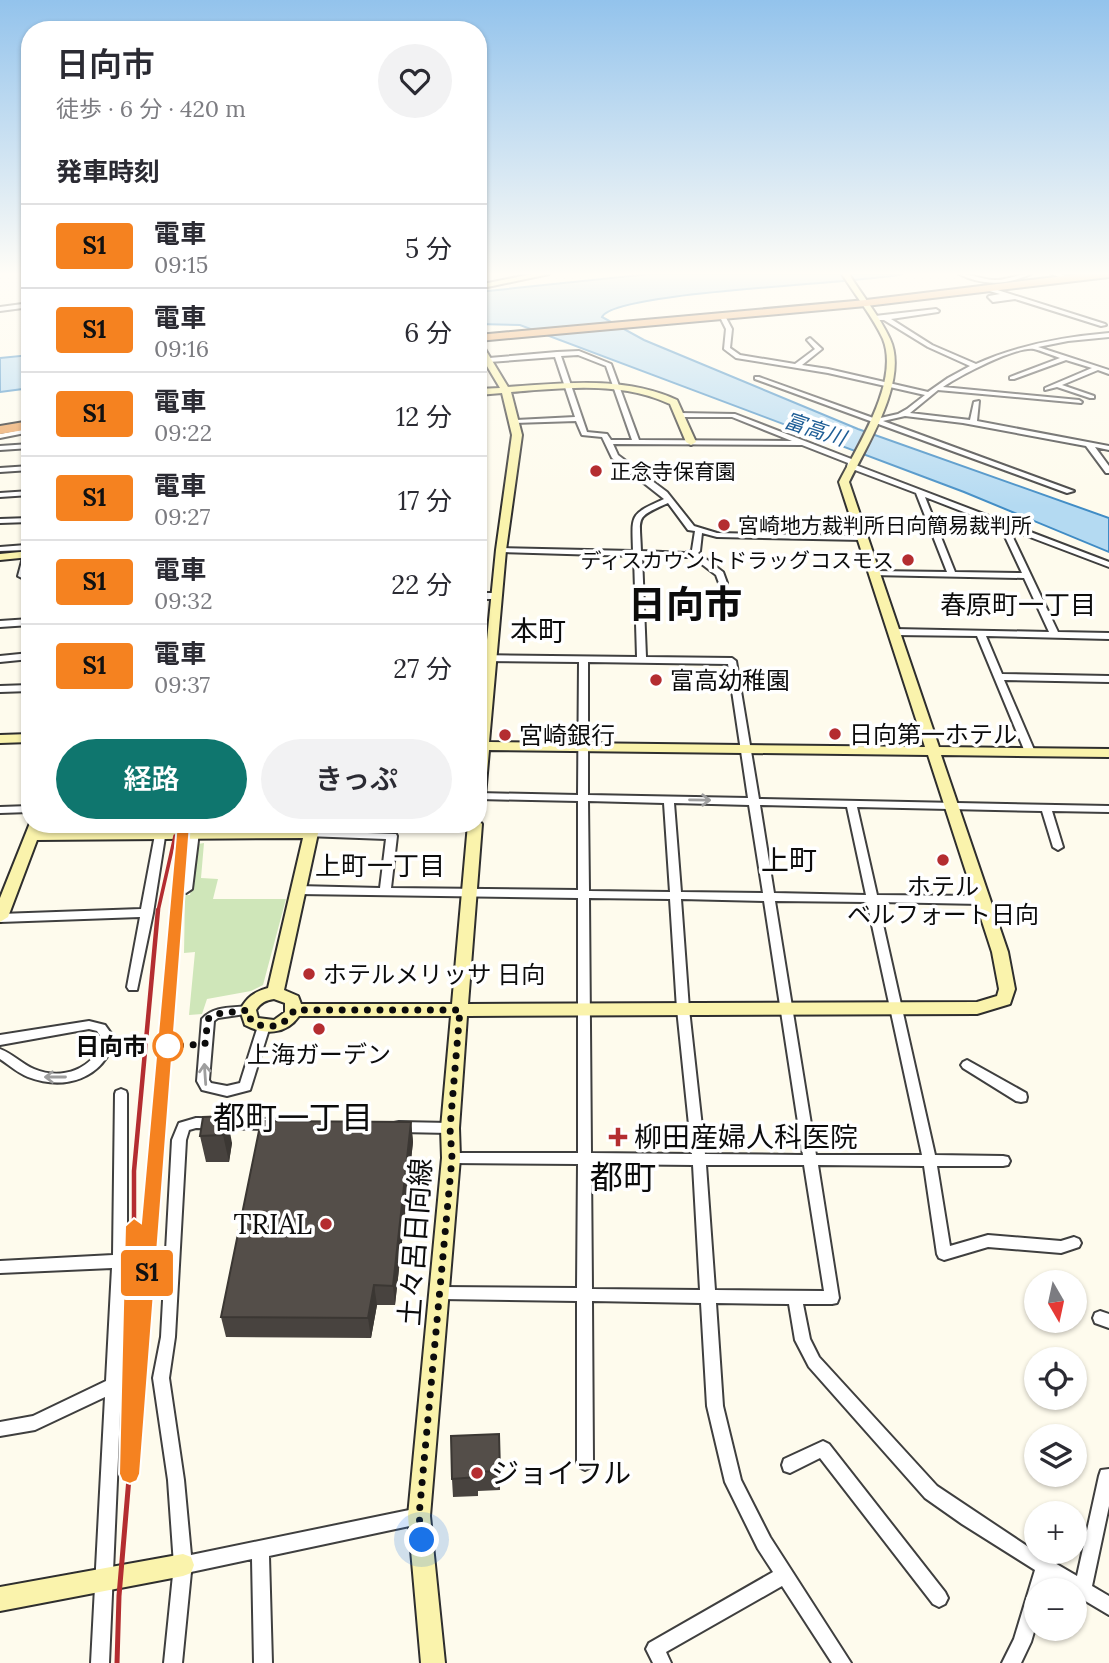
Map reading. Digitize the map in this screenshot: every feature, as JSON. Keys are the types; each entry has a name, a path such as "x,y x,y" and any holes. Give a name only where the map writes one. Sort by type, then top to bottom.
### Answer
{"highway":[{"path":"0,430 21,426"}],"street":[{"path":"730,352 744,359 933,391 1079,402"},
{"path":"795,367 816,352"},
{"path":"248,1010 251,1021 264,1026 283,1023 294,1010 977,1008 1004,1000 1007,989 1000,952 931,751 844,482 889,383 890,352"},
{"path":"942,352 976,366"},
{"path":"908,415 933,391 976,366 1015,352"},
{"path":"1048,352 1109,372"},
{"path":"489,360 579,353 609,365 636,441"},
{"path":"557,354 584,434 601,433 615,456 661,491 691,528 717,535 863,538"},
{"path":"487,357 506,391 516,422 516,447 501,550 493,658 487,699"},
{"path":"1012,378 1065,357"},
{"path":"1047,389 1098,368"},
{"path":"757,378 1070,491"},
{"path":"1056,385 1092,397"},
{"path":"487,392 615,386 640,388 674,402 691,442"},
{"path":"974,423 977,402"},
{"path":"680,415 733,415 1109,565"},
{"path":"873,421 908,415 974,423 1109,448"},
{"path":"516,422 578,419"},
{"path":"0,436 21,432"},
{"path":"607,442 804,443"},
{"path":"1090,446 1109,471"},
{"path":"0,448 21,447"},
{"path":"635,473 729,463"},
{"path":"0,470 21,469"},
{"path":"919,491 952,575"},
{"path":"0,495 21,494"},
{"path":"642,660 635,554 638,516 669,500"},
{"path":"0,522 21,521"},
{"path":"1003,524 1055,635"},
{"path":"694,554 698,532"},
{"path":"0,549 21,550"},
{"path":"501,550 694,554 720,574 723,583"},
{"path":"0,557 21,552"},
{"path":"874,573 1026,576"},
{"path":"487,596 497,596"},
{"path":"0,624 21,623"},
{"path":"894,632 1109,636"},
{"path":"980,633 1030,752"},
{"path":"0,659 21,657"},
{"path":"440,1293 832,1298 732,660 487,658"},
{"path":"583,659 581,748 585,1462"},
{"path":"998,677 1109,679"},
{"path":"0,689 21,687"},
{"path":"0,739 21,738"},
{"path":"487,746 1109,754"},
{"path":"487,796 1109,809"},
{"path":"669,800 683,1009 699,1159 715,1406 733,1482 764,1543 842,1663"},
{"path":"851,803 930,1161 944,1254 988,1241 1061,1247 1073,1243"},
{"path":"1046,807 1058,847"},
{"path":"0,810 21,810"},
{"path":"33,833 0,918 147,913"},
{"path":"133,987 161,833"},
{"path":"186,889 193,833"},
{"path":"275,993 310,833"},
{"path":"357,833 392,836 385,891"},
{"name":"土々呂日向線","path":"433,1663 419,1516 452,1158 450,1128 474,833"},
{"path":"298,890 981,900"},
{"path":"264,1026 245,1087 227,1091 206,1087 203,1081 208,1019 215,1014 248,1010 260,996 275,993 288,996 294,1010"},
{"path":"0,1041 89,1025 101,1028 109,1039 107,1053 101,1062 79,1074 65,1077 38,1076 0,1054"},
{"path":"967,1065 1021,1097"},
{"path":"100,1663 116,1384 121,1094"},
{"path":"173,1663 183,1565 176,1480 161,1378 168,1337 179,1140 184,1127 196,1123 290,1125"},
{"path":"383,1126 450,1128"},
{"path":"452,1158 1003,1161"},
{"path":"0,1267 172,1257"},
{"path":"795,1299 803,1340 814,1362 931,1492 1064,1578"},
{"path":"0,1429 35,1423 116,1384"},
{"path":"790,1465 823,1449 939,1598"},
{"path":"1086,1578 1107,1476"},
{"path":"0,1600 106,1581 419,1516"},
{"path":"260,1550 263,1663"},
{"path":"1041,1578 1045,1566"},
{"path":"662,1663 655,1649 785,1575"},
{"path":"1087,1592 1109,1606"},
{"path":"1011,1663 1024,1638"}],"green space":[{"path":"204,843 201,878 218,879 213,899 286,899 263,985 251,991 207,999 202,1014 189,1015 195,952 184,953 185,895 190,895 198,844"}],"water":[{"name":"富高川","path":"591,352 672,352 858,429 1109,518 1109,552 964,492"},
{"path":"21,356 21,389 0,392 0,358"}],"building":[{"path":"227,1116 223,1135 200,1136 203,1117"},
{"name":"TRIAL","path":"261,1121 411,1122 393,1286 374,1285 368,1318 221,1317"},
{"path":"499,1434 500,1471 477,1472 477,1477 452,1479 451,1436"}],"railway":[{"path":"177,911 183,833"},
{"path":"158,911 175,836"},
{"path":"134,1242 134,1171 158,910"},
{"path":"149,1244 177,910"},
{"path":"133,1327 134,1242"},
{"path":"117,1663 119,1596 149,1242"}],"train":[{"name":"S1","path":"134,1226 130,1474 168,1043 183,833"}],"place":[{"name":"正念寺保育園","path":"596,471"},
{"name":"宮崎地方裁判所日向簡易裁判所","path":"724,525"},
{"name":"ディスカウントドラッグコスモス","path":"908,560"},
{"name":"富高幼稚園","path":"656,680"},
{"name":"日向第一ホテル","path":"835,734"},
{"name":"宮崎銀行","path":"505,735"},
{"name":"ホテル ベルフォート日向","path":"943,860"},
{"name":"ホテルメリッサ 日向","path":"309,974"},
{"name":"上海ガーデン","path":"319,1029"},
{"name":"日向市","path":"168,1046"},
{"name":"柳田産婦人科医院","path":"618,1137"},
{"name":"TRIAL","path":"326,1224"},
{"name":"ジョイフル","path":"477,1473"}],"district":[{"name":"日向市","path":"685,604"},
{"name":"春原町一丁目","path":"1018,604"},
{"name":"本町","path":"538,631"},
{"name":"上町","path":"789,860"},
{"name":"上町一丁目","path":"380,865"},
{"name":"都町一丁目","path":"293,1117"},
{"name":"都町","path":"623,1177"}],"route":[{"path":"168,1046 205,1044 205,1025 215,1014 248,1010 251,1021 270,1027 283,1023 294,1010 460,1010 450,1128 452,1158 419,1516 422,1540"}]}
